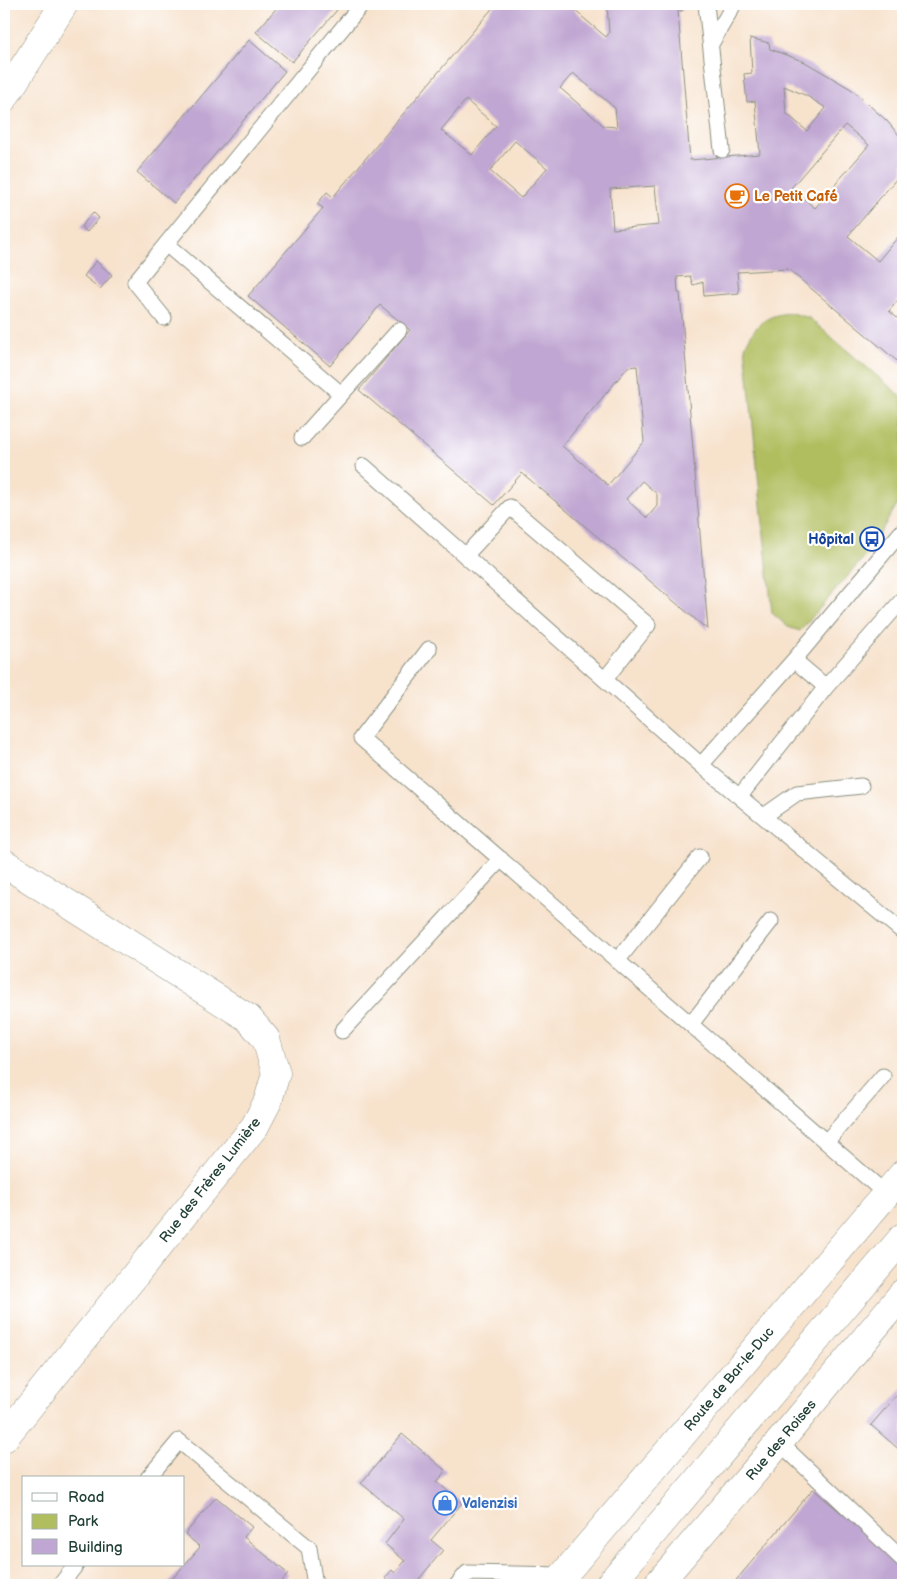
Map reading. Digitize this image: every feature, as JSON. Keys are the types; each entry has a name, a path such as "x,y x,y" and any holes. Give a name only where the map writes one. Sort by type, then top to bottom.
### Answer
{"street":[{"path":"4,98 64,4"},
{"name":"Rue des Frères Lumière","path":"4,863 248,1018 266,1039 276,1074 268,1101 255,1126 4,1438"},
{"name":"Route de Bar-le-Duc","path":"559,1580 895,1184"},
{"path":"609,1585 903,1237"},
{"path":"877,1268 903,1288"},
{"name":"Rue des Roises","path":"657,1585 903,1293"}],"lane":[{"path":"164,318 135,282 362,4"},
{"path":"706,4 722,150"},
{"path":"711,44 734,4"},
{"path":"166,244 341,394"},
{"path":"302,438 399,330"},
{"path":"364,466 701,765 903,932"},
{"path":"465,556 510,507 648,625 605,679"},
{"path":"701,765 794,660 903,530"},
{"path":"740,796 826,687 903,599"},
{"path":"429,649 361,738 826,1142 895,1184"},
{"path":"794,660 826,687"},
{"path":"764,816 797,793 861,786"},
{"path":"617,960 700,857"},
{"path":"342,1031 501,859"},
{"path":"691,1024 771,921"},
{"path":"826,1142 883,1076"},
{"path":"150,1476 179,1441 309,1548 315,1585"},
{"path":"779,1442 903,1560"},
{"path":"60,1585 75,1566"},
{"path":"457,1585 467,1573 559,1580"}],"green space":[{"path":"792,313 809,318 903,398 903,495 867,554 800,631 788,627 772,613 745,347 753,332 763,322 769,318"}],"building":[{"path":"280,4 329,4 337,10 292,62 256,32"},
{"path":"496,4 567,4 606,37 609,33 607,4 682,4 682,11 678,11 690,160 760,154 755,101 747,102 744,74 752,73 750,38 769,43 770,49 805,62 851,89 887,121 903,140 903,171 848,236 878,261 903,231 903,294 889,311 903,323 903,366 788,269 737,272 739,293 704,296 703,282 693,285 690,276 677,277 678,293 680,293 708,630 522,473 494,505 359,390 410,330 380,305 330,366 248,296 323,208 317,204 327,192 333,197","holes":["573,73 615,108 617,127 604,126 560,88","784,86 807,96 826,108 807,131 786,113","466,100 496,126 472,155 441,130","845,125 869,145 815,208 791,188","515,141 547,168 521,198 490,171","655,186 659,225 613,229 610,189","637,366 644,442 608,485 562,446 628,367","642,481 657,494 657,506 647,518 626,499"]},
{"path":"249,40 285,71 174,203 137,172"},
{"path":"93,212 99,218 87,232 81,227"},
{"path":"96,261 112,275 100,289 84,276"},
{"path":"903,1388 903,1453 871,1425"},
{"path":"402,1434 446,1471 437,1482 462,1503 431,1540 443,1550 419,1579 427,1585 394,1585 385,1578 392,1570 395,1573 405,1561 385,1544 404,1519 361,1483"},
{"path":"813,1489 903,1565 903,1585 732,1585"},
{"path":"216,1497 252,1527 244,1537 288,1574 279,1585 167,1585 200,1547 185,1534"}],"place":[{"name":"Le Petit Café","path":"737,196"},
{"name":"Hôpital","path":"872,539"},
{"name":"Valenzisi","path":"445,1503"}]}
